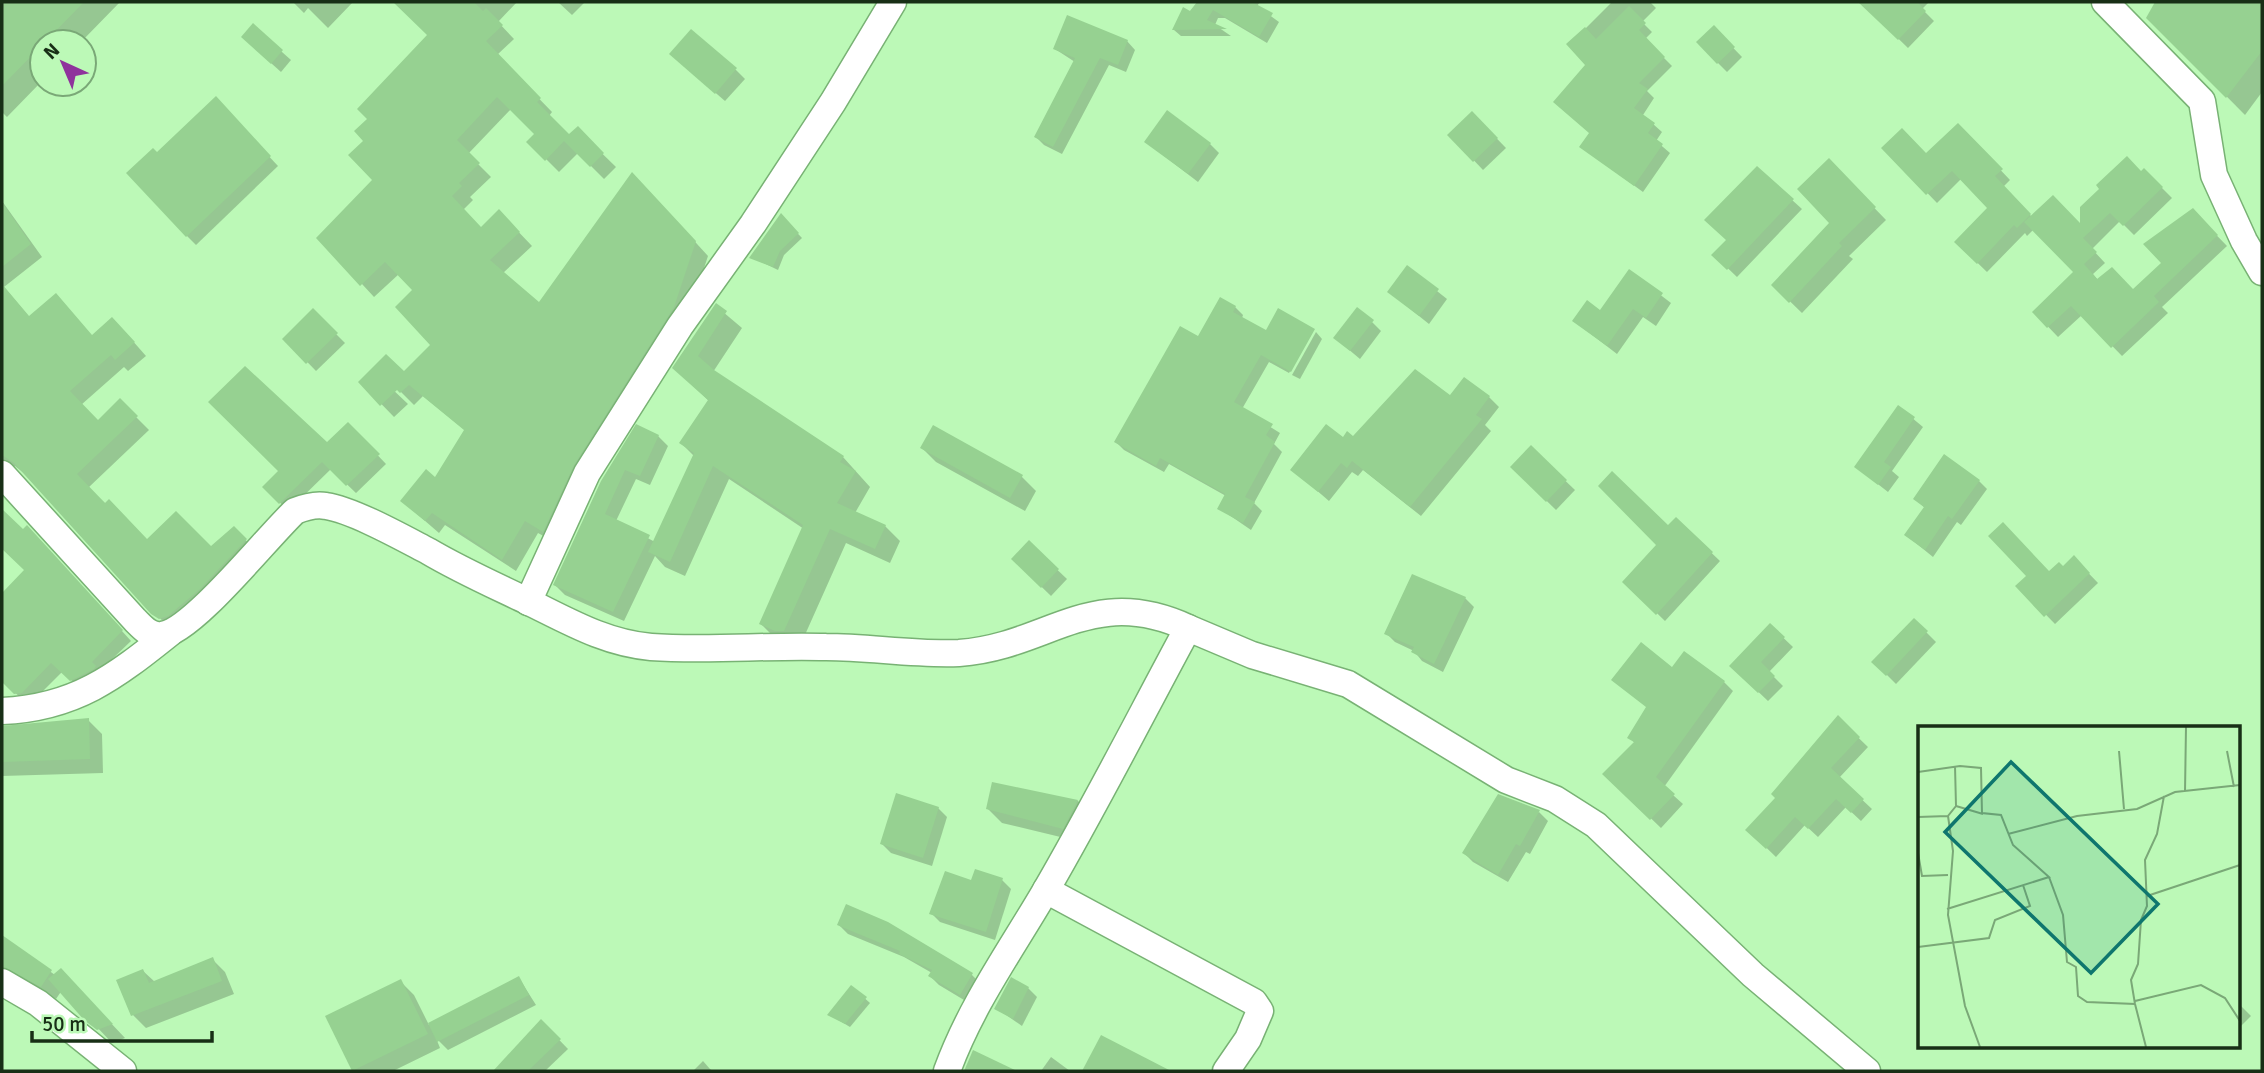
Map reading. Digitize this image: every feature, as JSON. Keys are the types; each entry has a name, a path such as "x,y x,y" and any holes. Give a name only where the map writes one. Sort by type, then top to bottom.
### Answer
{"street":[{"path":"528,602 587,472 680,326 753,224 825,114 893,2"},
{"path":"2119,7 2202,101 2214,175 2244,241 2262,272"},
{"path":"2,474 142,627 151,634 170,633"},
{"path":"2,711 71,700 119,674 222,588 286,520 306,507 326,506 395,533 593,634 651,647 829,647 960,653 993,648 1060,623 1103,611 1144,612 1166,617 1252,655 1348,684 1506,780 1555,799 1596,825 1771,991 1867,1071"},
{"path":"947,1071 959,1038 986,986 1046,890 1188,628"},
{"path":"1046,890 1254,1002 1260,1011 1258,1022 1226,1071"},
{"path":"2,982 38,1003 123,1071"}],"building":[{"path":"2,2 84,2 59,28 28,28 28,59 2,86"},
{"path":"393,2 474,2 483,11 486,8 503,25 486,41 541,98 537,102 569,134 578,126 604,153 590,167 564,141 545,161 526,142 534,134 497,97 457,140 480,163 459,183 462,186 452,196 481,227 499,209 520,232 490,260 539,302 632,172 696,241 674,307 574,465 543,532 525,521 502,560 432,513 425,521 400,501 426,469 435,477 464,430 409,385 400,393 397,390 380,406 358,382 386,354 404,371 430,345 395,307 412,290 385,262 360,286 316,238 372,180 348,155 363,141 354,131 367,119 357,109 427,35"},
{"path":"1197,2 1252,2 1273,13 1259,37 1213,10 1207,20 1227,29 1172,30 1183,7 1190,11"},
{"path":"1858,2 1917,2 1926,11 1898,40"},
{"path":"2155,2 2262,2 2262,51 2226,98 2146,18"},
{"path":"1629,6 1646,23 1639,30 1665,57 1639,83 1648,89 1634,108 1655,123 1648,133 1663,144 1634,186 1579,147 1589,133 1553,102 1585,65 1566,44 1585,27 1596,39"},
{"path":"1067,15 1128,40 1118,65 1100,58 1053,147 1034,137 1075,58 1053,49"},
{"path":"253,23 283,50 271,64 241,37"},
{"path":"1714,25 1735,47 1717,64 1696,42"},
{"path":"691,29 737,68 715,94 669,54"},
{"path":"216,96 271,156 186,237 126,173 153,148 157,152"},
{"path":"1167,110 1211,143 1188,174 1144,142"},
{"path":"1472,111 1498,138 1473,162 1447,135"},
{"path":"1958,123 2003,169 1995,176 2031,214 2017,228 2014,225 1977,264 1954,242 1987,208 1952,171 1926,195 1881,148 1902,128 1926,153"},
{"path":"2127,156 2141,171 2144,168 2163,187 2123,226 2110,213 2083,238 2097,252 2084,264 2097,279 2112,267 2133,289 2161,263 2143,244 2193,208 2218,235 2154,296 2159,302 2111,348 2071,306 2047,328 2032,312 2073,272 2024,222 2053,195 2080,223 2080,207 2099,189 2096,185"},
{"path":"1829,158 1876,207 1839,243 1842,246 1789,303 1771,285 1829,223 1797,189"},
{"path":"1757,166 1794,199 1727,270 1711,255 1726,240 1704,220"},
{"path":"2,202 31,244 2,267"},
{"path":"781,213 799,233 780,251 773,267 749,258"},
{"path":"1407,265 1439,289 1419,316 1387,292"},
{"path":"1629,269 1663,293 1646,318 1633,309 1607,346 1572,321 1587,300 1600,310"},
{"path":"2,284 29,316 56,293 92,335 112,317 135,342 115,360 111,355 70,391 98,420 120,398 138,416 77,474 105,503 109,499 147,539 176,511 211,546 234,526 247,539 200,589 168,616 159,619 151,614 14,463 2,455"},
{"path":"1220,297 1236,306 1233,312 1266,330 1278,308 1315,329 1291,372 1261,355 1234,402 1273,424 1266,435 1275,442 1245,497 1255,502 1243,523 1217,509 1225,494 1160,458 1156,466 1114,442 1180,326 1198,336"},
{"path":"716,303 727,311 698,356 714,370 844,456 840,462 856,471 837,503 886,525 875,549 830,529 784,631 775,631 759,624 803,525 713,466 670,562 648,552 694,453 679,443 708,400 672,368"},
{"path":"1357,307 1374,320 1350,351 1333,338"},
{"path":"313,308 338,333 306,364 282,339"},
{"path":"245,366 327,442 348,422 380,454 346,486 322,462 279,504 262,487 278,471 208,402"},
{"path":"1415,369 1450,395 1464,377 1490,396 1476,415 1482,419 1410,507 1352,461 1347,468 1341,463 1318,492 1290,470 1326,424 1343,437 1347,431 1353,436"},
{"path":"1898,405 1915,417 1884,462 1891,467 1878,485 1854,467"},
{"path":"636,424 659,435 640,476 625,470 605,514 650,535 613,612 553,585 601,481"},
{"path":"933,425 1023,475 1010,498 920,448"},
{"path":"1531,445 1567,480 1546,502 1510,467"},
{"path":"1944,454 1980,480 1952,519 1948,516 1925,550 1904,535 1924,507 1913,499"},
{"path":"1612,471 1668,525 1676,517 1713,552 1656,615 1622,582 1656,545 1598,486"},
{"path":"2,509 23,529 27,525 123,630 92,662 96,666 94,669 70,681 51,663 22,693 14,694 2,682 2,593 24,570 2,549"},
{"path":"2003,522 2049,571 2059,562 2063,566 2074,555 2090,573 2044,617 2015,586 2026,576 1988,536"},
{"path":"1029,540 1059,569 1041,588 1011,559"},
{"path":"1412,574 1466,597 1434,664 1411,652 1414,647 1384,634"},
{"path":"1914,618 1928,631 1886,676 1871,662"},
{"path":"1770,623 1785,637 1761,662 1775,676 1758,693 1729,666"},
{"path":"1641,642 1672,667 1684,651 1725,681 1656,777 1675,794 1650,820 1602,774 1634,742 1627,738 1646,707 1611,680"},
{"path":"1838,715 1860,737 1831,768 1864,799 1851,813 1836,799 1808,829 1795,817 1766,849 1745,830 1775,798 1771,794"},
{"path":"89,718 90,759 2,762 2,726"},
{"path":"992,782 1078,800 1063,829 986,809"},
{"path":"896,793 939,807 923,858 880,844"},
{"path":"1498,794 1540,810 1520,846 1516,844 1498,875 1462,853"},
{"path":"975,869 1003,878 986,932 929,914 945,871 971,880"},
{"path":"846,904 888,922 973,973 960,995 928,976 932,970 899,954 900,951 837,925"},
{"path":"2,935 52,970 41,987 2,966"},
{"path":"213,957 222,981 131,1016 116,980 143,969 149,983"},
{"path":"61,968 113,1024 97,1030 84,1020 48,979"},
{"path":"519,976 529,995 437,1042 428,1023"},
{"path":"1011,977 1029,987 1013,1019 994,1009"},
{"path":"401,979 428,1034 352,1071 325,1016"},
{"path":"851,985 867,997 845,1024 827,1015"},
{"path":"541,1019 561,1039 528,1071 493,1071"},
{"path":"1101,1035 1171,1071 1082,1071"},
{"path":"973,1050 1017,1071 964,1071"}]}
